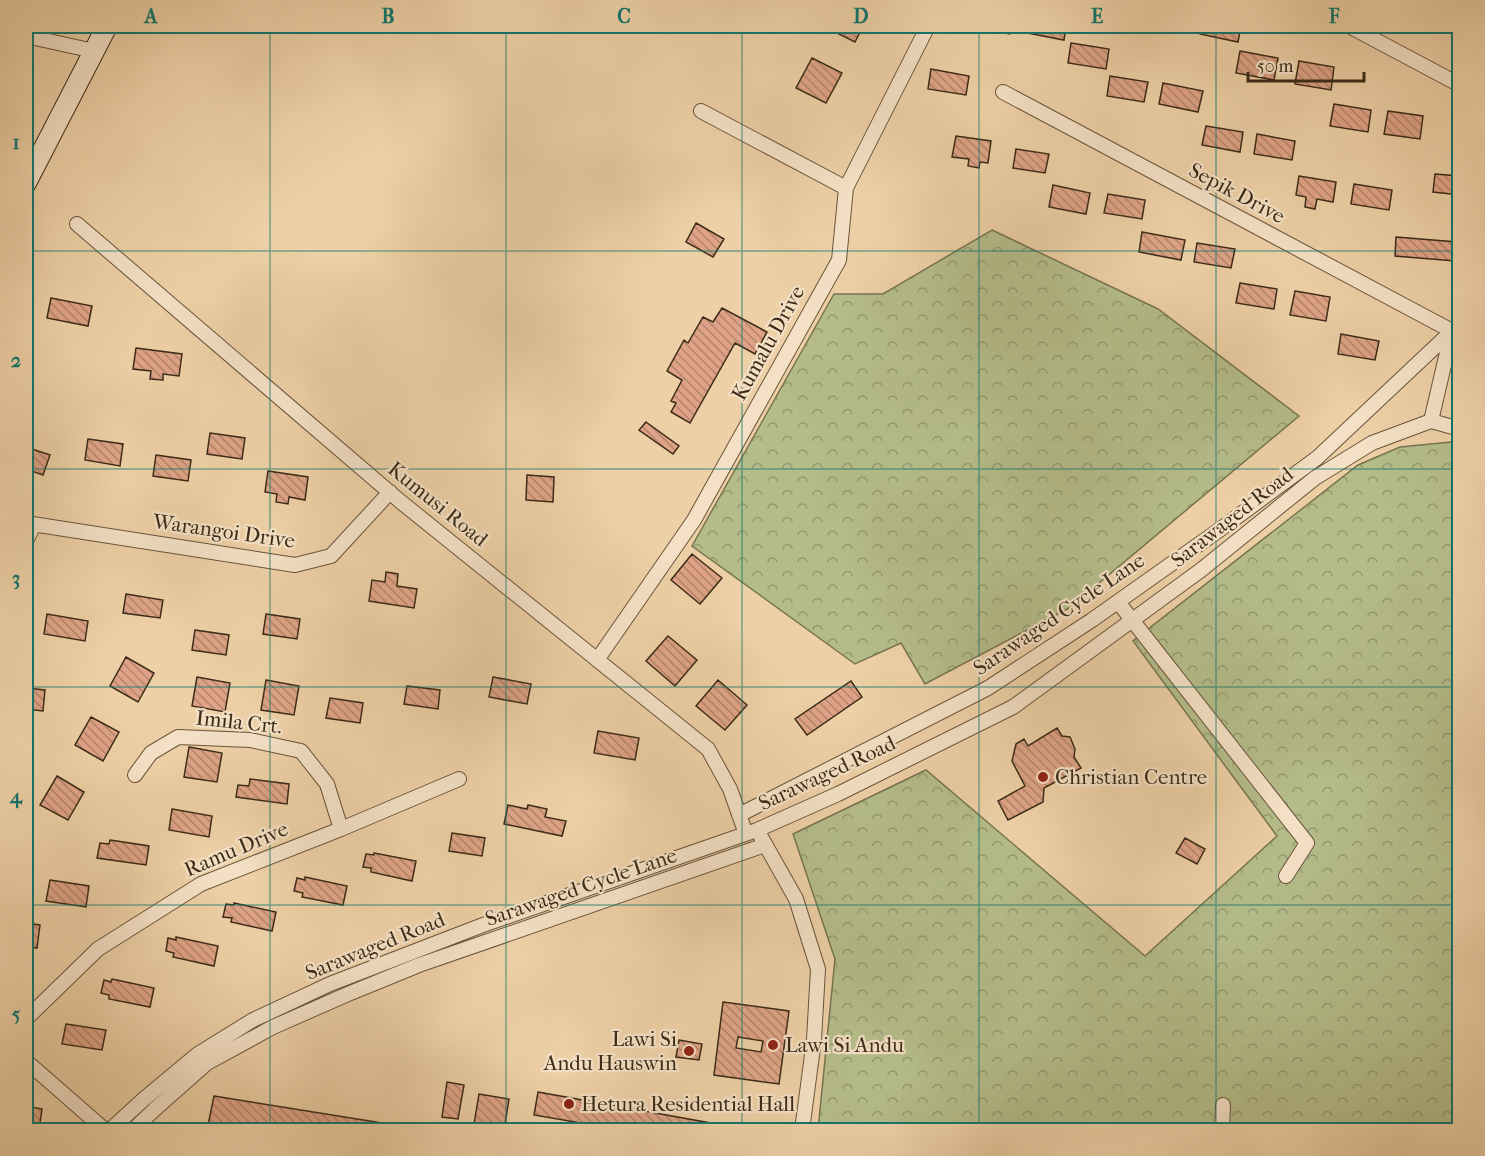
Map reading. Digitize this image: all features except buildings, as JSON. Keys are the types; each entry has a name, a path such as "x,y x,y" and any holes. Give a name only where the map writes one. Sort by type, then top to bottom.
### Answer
{"main road":[{"path":"26,183 107,26"}],"street":[{"name":"Kumalu Drive","path":"597,660 694,520 839,260 846,188 928,26"},
{"path":"1349,26 1460,84"},
{"path":"26,36 94,51"},
{"path":"1003,92 1456,327 1431,421 1460,429"},
{"path":"701,111 846,188"},
{"name":"Kumusi Road","path":"77,224 390,492 708,749 730,789 739,814 751,832 765,845 796,898 818,969 814,1040 802,1131"},
{"name":"Sarawaged Cycle Lane","path":"739,814 988,688 1118,602 1317,458 1456,327"},
{"name":"Sarawaged Road","path":"110,1131 198,1054 254,1020 330,984 483,925 751,832 838,794 1013,706 1201,570 1316,478 1372,443 1431,421"},
{"name":"Warangoi Drive","path":"30,524 295,565 331,556 390,492"},
{"path":"26,541 30,524"},
{"path":"1118,602 1306,843 1286,876"},
{"name":"Imila Crt.","path":"135,775 151,753 178,736 250,740 301,751 327,784 341,829"},
{"name":"Ramu Drive","path":"26,1018 98,948 201,884 341,829 459,778"},
{"name":"Sarawaged Cycle Lane","path":"133,1131 155,1108 207,1063 273,1027 419,965 765,845"},
{"path":"26,1061 105,1131"},
{"path":"1222,1131 1223,1105"}],"green space":[{"path":"992,230 1158,309 1299,416 1069,608 925,684 901,643 855,664 692,546 834,294 883,294"},
{"path":"1451,442 1459,445 1459,1130 818,1130 835,959 793,834 926,770 1145,956 1277,836 1133,641 1358,465 1400,447"}],"place":[{"name":"Christian Centre","path":"1043,777"},
{"name":"Lawi Si Andu","path":"773,1045"},
{"name":"Lawi Si Andu Hauswin","path":"689,1051"},
{"name":"Hetura Residential Hall","path":"569,1104"}]}
